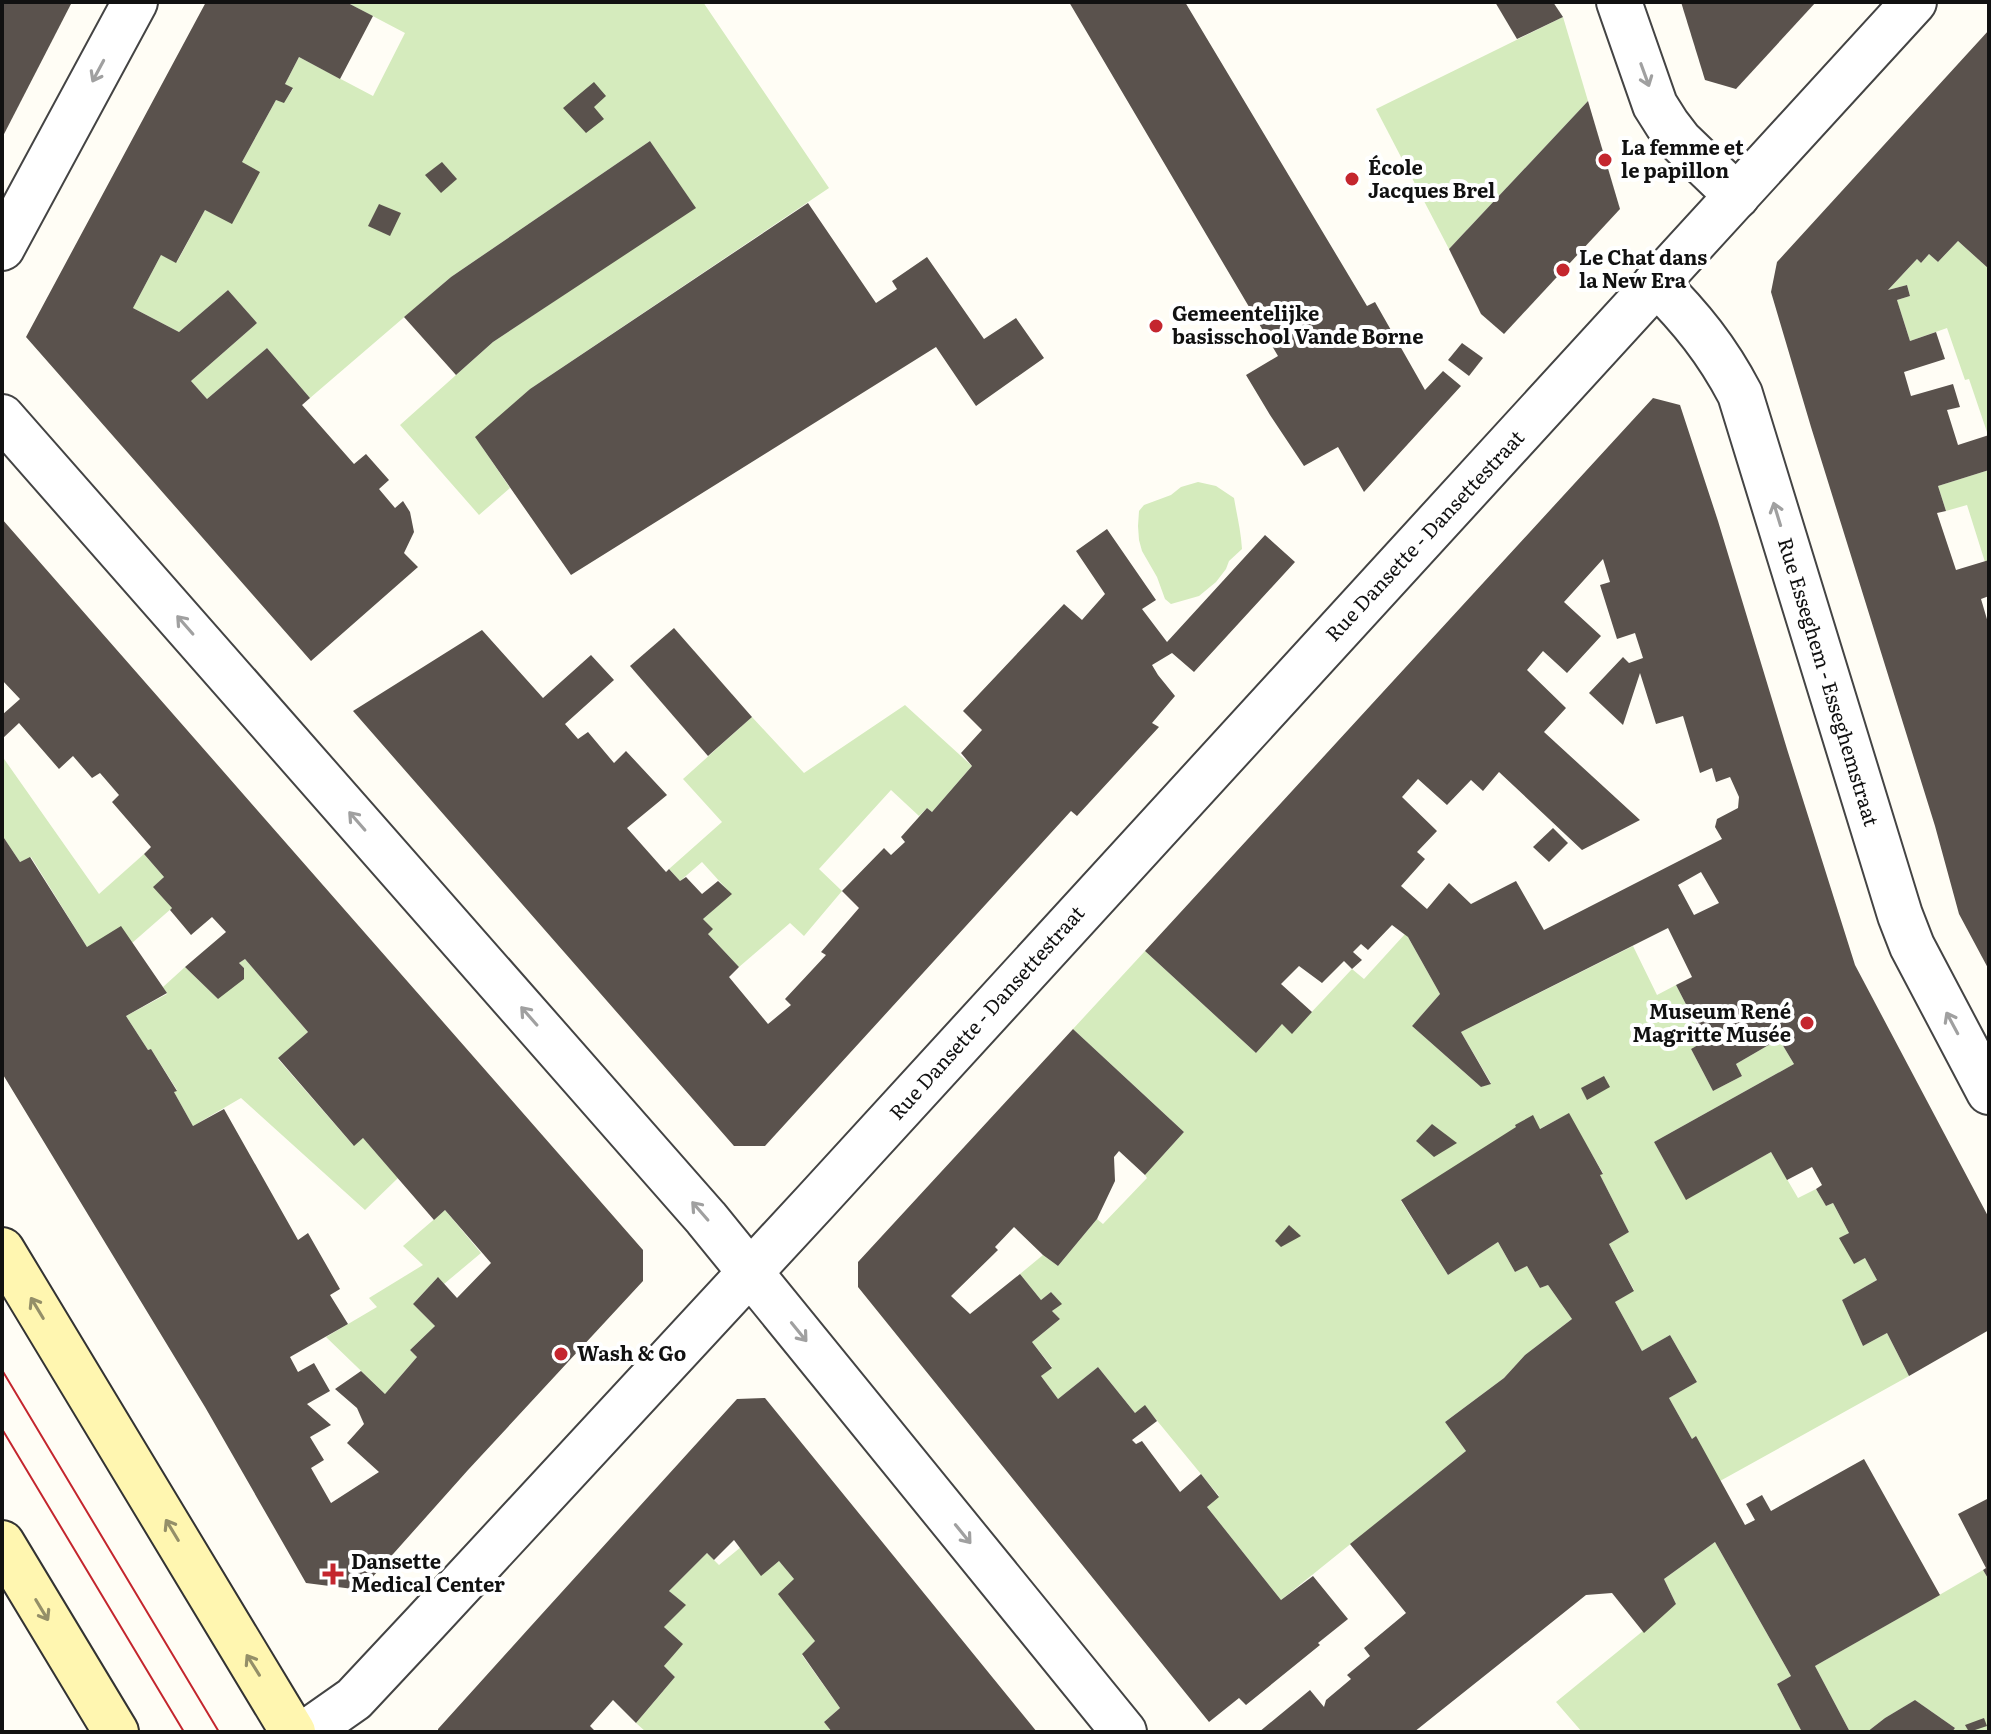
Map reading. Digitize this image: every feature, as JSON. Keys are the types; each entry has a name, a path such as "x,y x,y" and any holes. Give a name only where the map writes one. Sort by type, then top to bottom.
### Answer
{"street":[{"path":"2,248 135,2"},
{"path":"1619,2 1655,105 1680,141 1737,196"},
{"name":"Rue Dansette - Dansettestraat","path":"307,1732 354,1699 750,1272 1914,2"},
{"name":"Rue Esseghem - Esseghemstraat","path":"1656,283 1690,317 1725,364 1740,394 1900,915 1912,946 1989,1092"},
{"path":"2,417 706,1218 1124,1732"},
{"path":"2,1250 293,1732"},
{"path":"2,1543 116,1732"}],"green space":[{"path":"346,2 703,2 829,188 530,389 476,438 510,488 479,515 400,425 493,342 695,207 650,141 451,277 310,398 267,348 207,399 191,381 257,323 228,290 179,332 133,308 161,255 177,262 205,210 232,223 242,162 276,100 284,102 293,89 285,84 299,57 373,96 405,33"},
{"path":"1563,17 1588,101 1449,249 1376,109"},
{"path":"1958,241 1989,269 1988,435 1947,328 1910,341 1897,300 1910,296 1907,285 1888,290 1917,259 1921,263 1929,254 1938,262"},
{"path":"1989,470 1989,560 1985,562 1967,505 1946,511 1938,486"},
{"path":"1198,482 1216,486 1234,498 1242,549 1229,561 1216,582 1199,596 1171,604 1165,599 1142,551 1139,511 1144,505"},
{"path":"905,705 972,766 932,812 927,808 919,816 891,790 819,869 842,891 804,936 790,923 739,967 708,934 712,929 703,919 731,894 702,862 680,881 669,869 722,822 683,779 752,717 804,773"},
{"path":"2,756 99,894 144,854 164,877 154,887 172,908 132,943 87,947 31,857 20,862 2,835"},
{"path":"1405,934 1440,994 1412,1026 1481,1087 1491,1083 1461,1032 1633,946 1657,995 1676,985 1705,1041 1691,1049 1713,1091 1742,1076 1736,1064 1779,1039 1794,1064 1654,1142 1686,1199 1771,1152 1798,1198 1816,1189 1826,1206 1833,1203 1849,1233 1840,1238 1854,1263 1865,1258 1877,1280 1842,1300 1863,1346 1887,1333 1909,1376 1720,1481 1669,1398 1697,1382 1670,1335 1642,1351 1615,1302 1634,1290 1609,1244 1629,1232 1600,1175 1603,1173 1568,1114 1401,1201 1448,1275 1498,1242 1515,1272 1527,1266 1540,1288 1548,1285 1572,1319 1525,1355 1504,1378 1445,1422 1466,1451 1281,1600 1207,1507 1219,1496 1145,1406 1135,1413 1098,1367 1058,1399 1041,1376 1052,1367 1032,1342 1060,1319 1052,1311 1061,1304 1051,1292 1041,1300 1020,1274 1043,1255 1058,1266 1097,1219 1103,1224 1147,1178 1145,1175 1184,1132 1073,1029 1145,951 1256,1053 1282,1024 1292,1033 1352,969 1364,979"},
{"path":"245,959 308,1032 278,1059 353,1145 363,1138 398,1178 365,1210 241,1098 193,1126 174,1092 177,1090 126,1016 167,994 163,987 185,967 218,999 244,968 239,963"},
{"path":"445,1210 481,1253 444,1284 437,1278 413,1304 435,1326 410,1350 417,1357 385,1394 326,1337 377,1307 369,1298 423,1265 403,1246"},
{"path":"1715,1542 1791,1676 1777,1684 1802,1732 1582,1732 1556,1702 1676,1604 1664,1579"},
{"path":"741,1547 761,1575 779,1561 794,1579 815,1641 802,1655 840,1708 824,1722 832,1732 646,1732 636,1723 675,1677 664,1666 682,1644 664,1627 685,1605 669,1591 707,1553 719,1565"},
{"path":"1983,1570 1989,1580 1989,1732 1952,1732 1955,1728 1915,1700 1867,1732 1850,1732 1815,1666"}],"building":[{"path":"2,2 72,2 2,138"},
{"path":"206,2 346,2 373,16 340,79 299,57 285,84 293,88 284,103 276,100 242,162 260,172 232,224 205,210 176,263 161,255 133,308 179,332 228,290 257,323 191,381 207,399 267,348 310,398 302,405 354,464 366,454 389,480 379,489 395,508 403,501 410,512 414,532 404,553 418,567 311,661 26,337"},
{"path":"1069,2 1185,2 1367,306 1375,302 1425,390 1443,371 1461,386 1364,492 1338,447 1304,466 1270,415 1246,375 1278,356"},
{"path":"1495,2 1553,2 1563,17 1517,39"},
{"path":"1681,2 1816,2 1736,89 1705,80"},
{"path":"1989,30 1989,269 1958,241 1938,262 1929,254 1921,263 1917,259 1888,290 1907,285 1910,296 1897,300 1910,341 1936,332 1945,359 1904,372 1911,396 1953,384 1960,407 1947,410 1958,445 1989,435 1989,470 1938,486 1946,511 1937,513 1956,570 1989,560 1989,596 1981,599 1989,626 1989,970 1959,914 1935,826 1771,292 1777,262"},
{"path":"594,82 606,96 594,107 604,119 586,133 563,108"},
{"path":"1588,101 1620,209 1504,334 1481,314 1449,249"},
{"path":"650,141 696,208 493,342 456,375 404,317 451,277"},
{"path":"442,162 457,179 441,193 425,175"},
{"path":"808,203 876,303 897,289 892,281 927,257 984,339 1016,318 1044,358 976,406 936,347 571,575 475,437 530,389"},
{"path":"379,204 401,213 390,236 368,226"},
{"path":"1462,343 1483,358 1469,376 1448,360"},
{"path":"1653,398 1680,405 1855,965 1989,1218 1989,1330 1909,1376 1887,1333 1863,1346 1842,1300 1877,1280 1865,1258 1854,1264 1839,1238 1849,1233 1833,1203 1826,1206 1816,1189 1822,1185 1812,1167 1787,1180 1771,1152 1686,1200 1654,1142 1794,1064 1779,1039 1736,1064 1742,1076 1713,1091 1691,1049 1705,1041 1676,985 1692,977 1668,928 1461,1032 1491,1084 1481,1087 1412,1026 1440,994 1408,937 1392,925 1368,950 1361,944 1353,952 1362,960 1352,969 1344,961 1322,983 1299,966 1281,984 1312,1012 1292,1034 1282,1024 1256,1053 1145,951","holes":["1603,559 1610,582 1600,585 1617,639 1635,633 1643,658 1629,663 1623,657 1589,693 1623,725 1640,673 1656,724 1683,716 1700,773 1712,768 1716,782 1730,777 1739,797 1738,808 1717,819 1715,827 1722,839 1544,930 1516,881 1471,904 1449,883 1427,909 1401,886 1425,859 1417,852 1437,831 1402,797 1418,779 1447,805 1471,780 1483,791 1499,772 1582,850 1640,820 1544,732 1566,708 1527,670 1543,651 1567,673 1601,636 1564,602","1701,872 1719,903 1694,915 1678,885"]},
{"path":"2,519 643,1250 643,1281 361,1590 306,1583 205,1407 2,1073 2,835 20,862 30,857 87,947 121,926 167,993 126,1016 177,1091 174,1092 193,1126 224,1109 298,1240 308,1233 340,1289 330,1295 348,1324 290,1357 298,1372 314,1363 330,1391 307,1404 331,1425 310,1437 324,1460 311,1468 331,1503 379,1472 347,1443 364,1424 357,1408 335,1389 361,1371 385,1394 417,1357 410,1350 435,1326 413,1304 438,1277 457,1298 491,1263 445,1210 434,1220 363,1138 354,1146 278,1058 308,1032 245,959 239,963 244,968 244,979 218,999 185,967 226,932 212,917 191,935 170,910 172,908 153,887 164,877 144,854 151,847 112,802 119,795 100,773 92,778 73,756 59,769 19,723 2,739 2,715 20,699 2,680"},
{"path":"1107,529 1156,600 1142,609 1167,642 1265,535 1295,562 1194,672 1172,653 1152,665 1175,696 1152,723 1159,727 1077,816 1071,811 765,1146 734,1146 353,711 482,630 543,698 591,655 614,680 565,724 578,739 588,732 614,763 626,751 667,795 627,828 666,872 669,869 680,881 686,877 702,894 718,881 732,894 703,919 713,929 708,934 739,967 729,977 768,1024 791,1005 785,999 826,955 821,952 859,908 842,891 884,848 891,855 905,842 901,837 927,808 932,812 972,766 961,753 982,730 963,711 1064,604 1082,620 1105,594 1076,551"},
{"path":"674,628 752,717 708,756 630,666"},
{"path":"1553,828 1568,843 1549,862 1533,847"},
{"path":"1073,1029 1184,1132 1145,1175 1119,1151 1114,1157 1115,1181 1097,1219 1058,1266 1014,1227 995,1247 998,1250 951,1296 970,1314 1020,1274 1041,1300 1051,1292 1062,1304 1052,1311 1060,1319 1032,1342 1052,1368 1041,1376 1058,1399 1098,1367 1135,1413 1145,1405 1157,1421 1132,1440 1136,1444 1142,1441 1180,1492 1201,1474 1219,1497 1207,1507 1281,1600 1313,1576 1348,1619 1246,1705 1239,1698 1209,1722 858,1287 858,1262"},
{"path":"1604,1076 1610,1087 1587,1100 1581,1088"},
{"path":"1569,1113 1603,1174 1600,1175 1629,1232 1609,1244 1634,1291 1615,1302 1642,1351 1670,1335 1697,1382 1669,1398 1692,1439 1696,1436 1745,1525 1755,1520 1746,1504 1762,1495 1771,1511 1864,1459 1940,1595 1815,1666 1850,1732 1802,1732 1777,1684 1791,1676 1715,1542 1664,1579 1676,1604 1644,1633 1612,1593 1586,1595 1414,1732 1259,1732 1310,1690 1324,1707 1326,1700 1351,1679 1347,1675 1370,1656 1364,1648 1406,1613 1350,1544 1466,1451 1445,1422 1504,1378 1525,1355 1572,1319 1548,1285 1540,1288 1527,1266 1515,1272 1498,1242 1448,1275 1401,1200 1533,1115 1540,1129"},
{"path":"1432,1124 1457,1143 1434,1157 1416,1141"},
{"path":"1289,1225 1301,1236 1281,1247 1275,1241"},
{"path":"765,1398 1037,1732 832,1732 824,1722 840,1708 802,1654 815,1641 778,1594 794,1579 779,1561 761,1576 734,1540 714,1560 707,1553 669,1591 686,1605 664,1627 683,1644 664,1666 675,1677 636,1723 613,1700 590,1726 596,1732 438,1732 737,1399"},
{"path":"1989,1498 1989,1580 1958,1514"},
{"path":"1915,1700 1955,1728 1952,1732 1867,1732 1885,1718"},
{"path":"1984,1718 1987,1726 1969,1732 1965,1725"}],"tram line":[{"path":"2,1370 219,1732"},
{"path":"2,1429 184,1732"}],"place":[{"name":"La femme et le papillon","path":"1605,160"},
{"name":"École Jacques Brel","path":"1352,179"},
{"name":"Le Chat dans la New Era","path":"1563,270"},
{"name":"Gemeentelijke basisschool Vande Borne","path":"1156,326"},
{"name":"Museum René Magritte Musée","path":"1807,1023"},
{"name":"Wash & Go","path":"561,1354"},
{"name":"Dansette Medical Center","path":"333,1574"}]}
